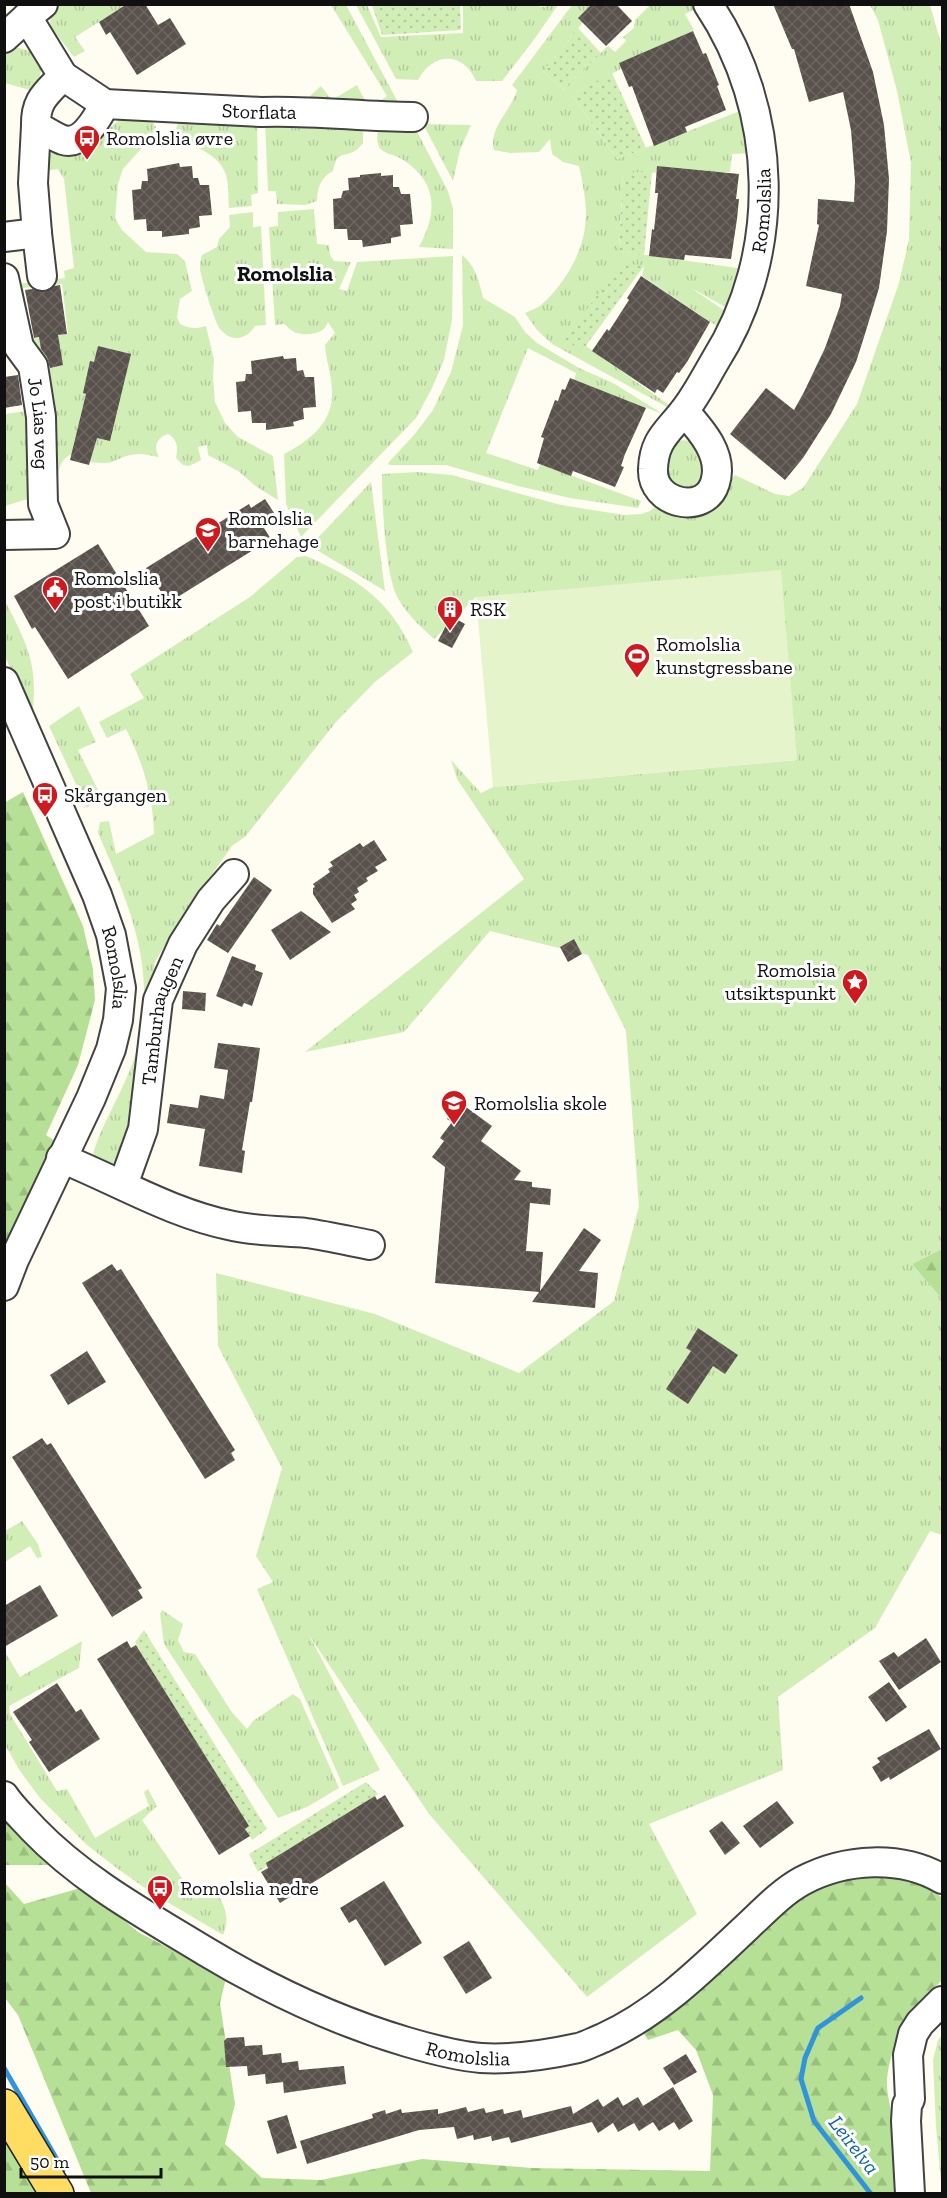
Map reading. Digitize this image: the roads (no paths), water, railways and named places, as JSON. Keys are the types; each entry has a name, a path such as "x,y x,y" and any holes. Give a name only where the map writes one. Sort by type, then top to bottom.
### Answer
{"main road":[{"path":"4,2106 57,2193"}],"street":[{"name":"Romolslia","path":"684,411 730,338 745,304 762,236 763,151 754,108 740,64 708,4"},
{"path":"4,38 35,10 63,76 105,104 86,132 76,139 64,141 36,126"},
{"path":"42,276 33,183 36,117 40,100 63,76"},
{"name":"Storflata","path":"105,104 250,112 285,111 413,117"},
{"path":"4,237 37,232"},
{"name":"Jo Lias veg","path":"4,278 12,348 33,366 41,417 43,504 55,534 4,536"},
{"name":"Romolslia","path":"4,682 97,894 111,935 121,988 118,1020 111,1049 91,1098 61,1158 4,1286"},
{"name":"Tamburhaugen","path":"123,1185 143,1129 158,1000 183,944 211,900 234,874"},
{"path":"61,1158 123,1185 141,1196 234,1227 310,1234 370,1245"},
{"name":"Romolslia","path":"4,1796 46,1842 105,1890 239,1972 335,2017 439,2051 481,2058 526,2058 581,2047 629,2026 672,1996 778,1898 802,1881 819,1874 865,1862 903,1864 921,1868 942,1879"},
{"path":"910,2193 906,2121 907,2105 910,2099 908,2055 910,2044 920,2023 942,2001"},
{"path":"910,2099 916,2106 919,2118 921,2193"}],"waterway":[{"name":"Leirelva","path":"861,1998 818,2028 805,2058 801,2079 814,2121 871,2194"},
{"path":"4,2068 63,2170"}],"place":[{"name":"Romolslia øvre","path":"87,161"},
{"name":"Romolslia barnehage","path":"208,553"},
{"name":"Romolslia post i butikk","path":"55,612"},
{"name":"RSK","path":"450,632"},
{"name":"Romolslia kunstgressbane","path":"637,679"},
{"name":"Skårgangen","path":"45,818"},
{"name":"Romolsia utsiktspunkt","path":"855,1005"},
{"name":"Romolslia skole","path":"454,1126"},
{"name":"Romolslia nedre","path":"160,1911"}],"district":[{"name":"Romolslia","path":"285,273"}]}
